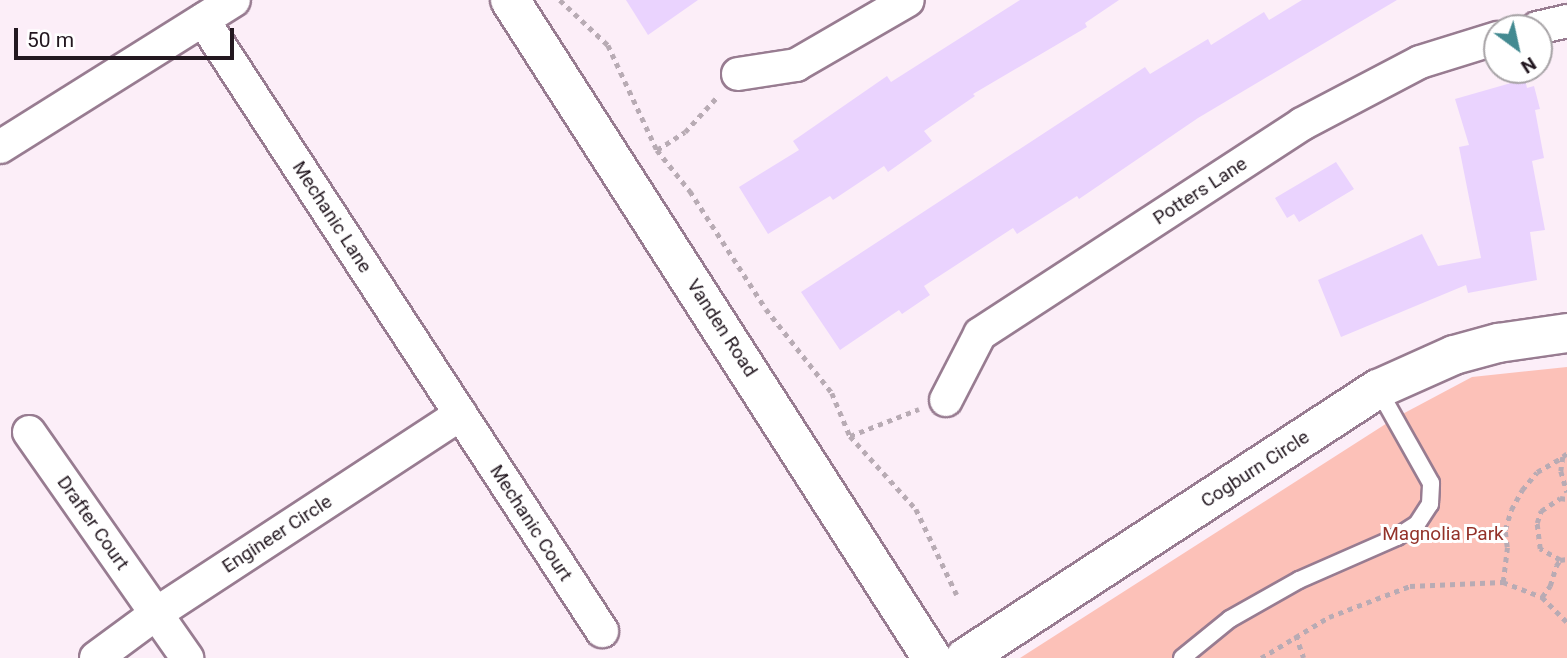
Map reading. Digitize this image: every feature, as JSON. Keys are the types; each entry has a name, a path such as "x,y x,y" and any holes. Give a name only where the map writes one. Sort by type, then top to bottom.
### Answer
{"street":[{"path":"0,147 234,0"},
{"name":"Vanden Road","path":"510,0 932,658"},
{"path":"737,74 796,65 908,0"},
{"name":"Mechanic Lane","path":"203,20 461,414"},
{"name":"Potters Lane","path":"946,400 979,334 1302,124 1420,62 1483,42"},
{"name":"Cogburn Circle","path":"965,658 1378,389 1454,355 1498,343 1567,333"},
{"name":"Engineer Circle","path":"96,658 157,613 461,414"},
{"name":"Mechanic Court","path":"461,414 602,631"},
{"name":"Drafter Court","path":"29,432 187,658"}],"lane":[{"path":"1182,658 1230,619 1299,580 1397,537 1417,524 1430,504 1432,483 1378,389"}],"path":[{"path":"560,0 608,45 657,150 690,191 766,309 832,393 850,436 916,509 957,595"},
{"path":"657,150 685,132 737,74"},
{"path":"850,436 946,400"},
{"path":"1565,456 1561,471 1567,492"},
{"path":"1503,582 1507,547 1505,530 1511,510 1522,490 1537,472 1565,456"},
{"path":"1567,499 1560,498 1541,511 1537,523 1540,549 1560,560 1567,559"},
{"path":"1542,597 1560,560"},
{"path":"1261,658 1329,617 1410,586 1503,582 1542,597 1567,622"},
{"path":"1296,635 1304,658"}],"green space":[{"name":"Magnolia Park","path":"1567,367 1567,658 1020,658 1395,418 1472,377"}],"building":[{"path":"626,0 698,0 648,35"},
{"path":"1020,0 1119,0 1085,23 1087,27 973,94 975,96 924,131 932,141 888,172 884,166 833,200 830,196 768,234 739,187 799,150 793,141 887,76 891,82"},
{"path":"1302,0 1397,0 1198,118 1079,199 1077,196 1017,234 1013,228 924,286 930,295 902,314 899,310 840,350 801,292 1145,67 1150,74 1208,39 1211,45 1264,12 1269,20"},
{"path":"1508,84 1526,84 1527,88 1534,86 1540,109 1535,110 1544,158 1532,161 1545,230 1530,232 1537,280 1468,293 1466,285 1341,337 1318,280 1422,234 1438,266 1481,258 1459,147 1469,145 1455,99"},
{"path":"1336,162 1354,189 1299,222 1294,214 1287,218 1275,198"}]}
